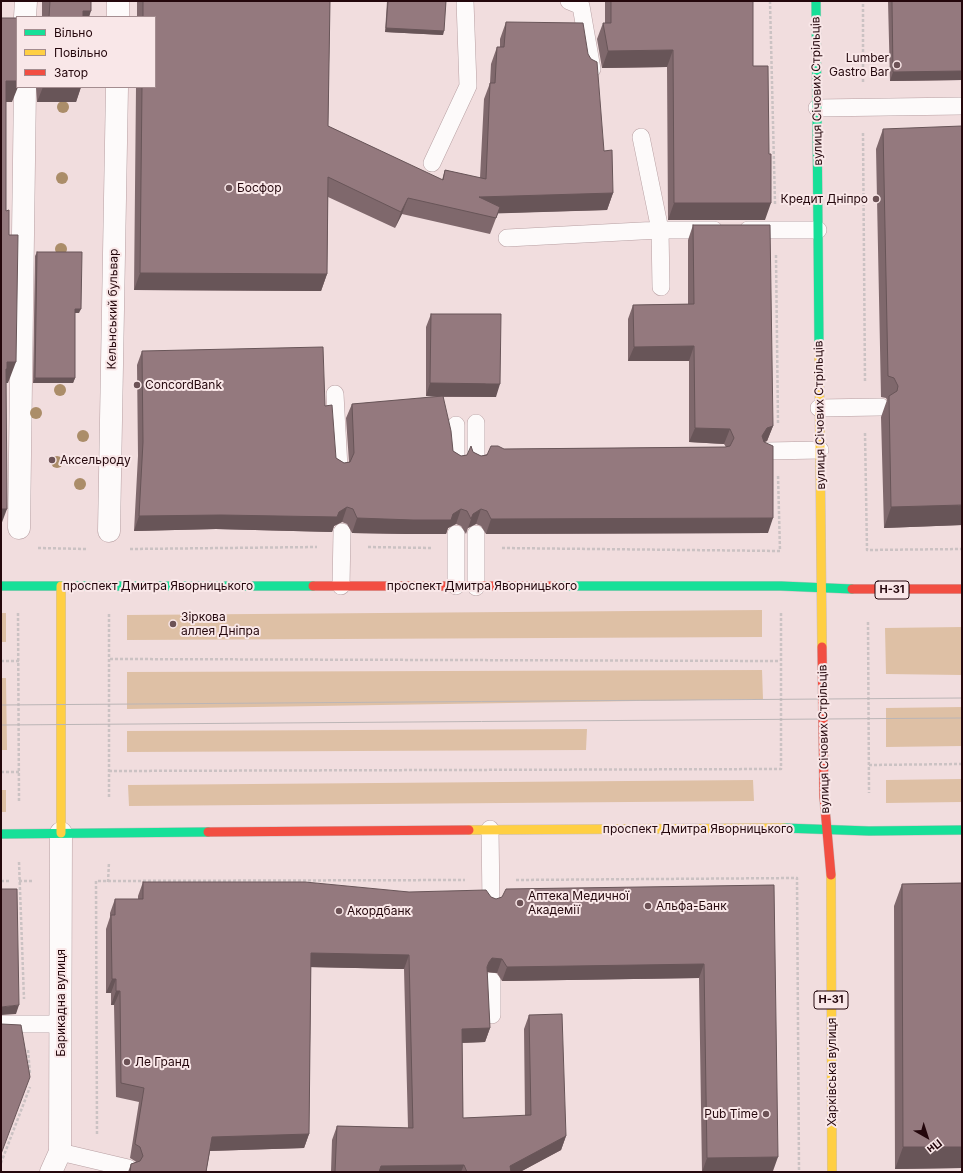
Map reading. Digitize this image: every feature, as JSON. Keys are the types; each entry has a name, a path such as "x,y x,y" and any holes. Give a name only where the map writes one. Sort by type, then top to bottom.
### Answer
{"main road":[{"name":"вулиця Січових Стрільців","path":"816,1 819,408 824,797 826,829"},
{"name":"проспект Дмитра Яворницького","path":"1,586 456,586 822,588 868,590 962,589"},
{"path":"61,586 61,833"},
{"name":"Харківська вулиця","path":"826,829 831,878 832,1172"},
{"name":"проспект Дмитра Яворницького","path":"1,834 490,830 962,830"}],"street":[{"path":"26,1 26,16"},
{"path":"118,1 118,16"},
{"path":"19,528 25,88"},
{"name":"Кельнський бульвар","path":"109,531 117,88"},
{"name":"Барикадна вулиця","path":"51,1172 60,1152 61,833"}],"lane":[{"path":"432,163 468,86 464,1"},
{"path":"569,1 581,6 592,69"},
{"path":"817,108 962,106"},
{"path":"641,137 660,230 661,287"},
{"path":"507,238 660,230 818,230"},
{"path":"335,394 339,468"},
{"path":"819,408 873,407"},
{"path":"476,423 476,461"},
{"path":"456,425 456,461"},
{"path":"773,450 820,450"},
{"path":"341,540 341,586"},
{"path":"456,541 456,586"},
{"path":"476,541 476,587"},
{"path":"490,830 491,903"},
{"path":"492,981 492,1015"},
{"path":"1,1024 61,1024"},
{"path":"60,1152 128,1168"}],"path":[{"path":"476,541 780,551 773,450 776,230 770,1"},
{"path":"863,1 863,108 873,407 867,550 962,549"},
{"path":"124,549 341,540 456,541"},
{"path":"34,548 94,549"},
{"path":"18,608 19,801"},
{"path":"109,612 109,799"},
{"path":"109,771 781,769 781,612"},
{"path":"868,622 869,793"},
{"path":"110,659 780,661"},
{"path":"1,661 19,661"},
{"path":"869,765 962,764"},
{"path":"1,772 19,772"},
{"path":"18,854 25,1024 30,1078"},
{"path":"108,882 109,860"},
{"path":"97,1160 96,881 797,878 799,1172"},
{"path":"1,881 11,881"},
{"path":"19,881 34,881"},
{"path":"1,1163 31,1086"}],"shaded area":[{"path":"762,610 762,637 127,640 127,615"},
{"path":"1,613 6,613 6,642 1,642"},
{"path":"962,627 962,675 886,674 885,628"},
{"path":"762,670 763,699 127,709 127,672"},
{"path":"1,678 6,678 7,750 1,750"},
{"path":"962,707 962,746 886,747 886,708"},
{"path":"587,729 586,750 127,752 127,731"},
{"path":"962,779 962,802 886,803 886,780"},
{"path":"753,780 754,801 129,806 128,785"},
{"path":"1,790 6,790 6,812 1,812"}],"building":[{"path":"50,1 91,1 91,11 83,11 83,16 49,16"},
{"name":"Босфор","path":"143,1 330,1 328,126 443,180 445,170 486,179 490,83 495,83 497,47 504,47 506,22 583,23 588,54 591,59 597,62 604,151 612,150 613,193 479,197 500,207 496,218 408,198 401,212 328,177 327,274 140,273 142,88 156,88 156,16 143,16"},
{"path":"388,1 446,1 444,31 386,28"},
{"path":"611,1 753,1 753,66 768,66 771,203 674,203 673,50 608,51 603,23 611,23"},
{"path":"892,1 962,1 962,71 893,72"},
{"path":"1,18 16,18 16,81 6,81 6,211 9,210 9,235 18,235 16,362 7,362 6,369 7,509 1,509"},
{"path":"962,126 962,505 891,507 889,396 897,391 898,386 894,378 888,376 883,129"},
{"path":"693,225 770,225 773,426 767,428 762,436 764,442 773,446 773,518 491,519 487,511 481,509 473,514 471,519 467,511 461,509 453,514 451,520 413,520 357,518 353,509 347,507 339,512 337,517 221,515 139,516 143,442 142,351 323,347 325,406 332,405 336,458 344,463 350,462 354,453 352,404 443,396 451,431 453,451 461,456 467,455 471,446 473,452 481,456 487,455 491,446 498,446 504,449 730,446 734,438 730,429 695,428 694,346 634,347 633,305 694,304"},
{"path":"37,252 82,252 81,309 75,309 75,378 35,378"},
{"path":"431,314 501,314 500,384 430,383"},
{"path":"143,882 305,882 409,892 486,890 491,897 496,899 502,897 506,889 774,885 778,1157 707,1158 704,964 507,967 502,959 492,958 487,967 490,1028 462,1029 463,1118 531,1115 529,1015 562,1014 566,1136 510,1166 511,1172 467,1172 464,1165 381,1166 379,1172 335,1172 337,1126 413,1128 409,955 311,953 309,1134 212,1137 206,1172 130,1172 131,1164 140,1161 143,1156 140,1147 135,1144 144,1088 121,1083 120,991 116,991 116,979 112,979 111,915 115,915 115,899 143,899"},
{"path":"962,883 962,1147 903,1147 902,884"},
{"path":"1,889 17,889 19,1005 1,1007"},
{"path":"1,1024 21,1025 30,1077 1,1154"}],"tram line":[{"path":"1,705 962,698"},
{"path":"1,725 962,718"}],"traffic: fast":[{"path":"816,1 819,345"},
{"path":"1,586 313,586"},
{"path":"555,586 781,586 852,589"},
{"path":"784,828 869,831 962,830"},
{"path":"1,834 208,832"}],"traffic: slow":[{"path":"819,345 822,647"},
{"path":"61,586 61,833"},
{"path":"469,830 784,828"},
{"path":"831,875 832,1172"}],"traffic: jam":[{"path":"313,586 555,586"},
{"path":"852,589 962,589"},
{"path":"822,647 824,797 831,875"},
{"path":"208,832 469,830"}],"place":[{"name":"Lumber Gastro Bar","path":"897,65"},
{"name":"Босфор","path":"229,188"},
{"name":"Кредит Дніпро","path":"876,199"},
{"name":"ConcordBank","path":"137,385"},
{"name":"Аксельроду","path":"52,460"},
{"name":"Зіркова аллея Дніпра","path":"173,624"},
{"name":"Аптека Медичної Академії","path":"520,903"},
{"name":"Альфа-Банк","path":"648,906"},
{"name":"Акордбанк","path":"339,911"},
{"name":"Ле Гранд","path":"127,1062"},
{"name":"Pub Time","path":"766,1114"}]}
